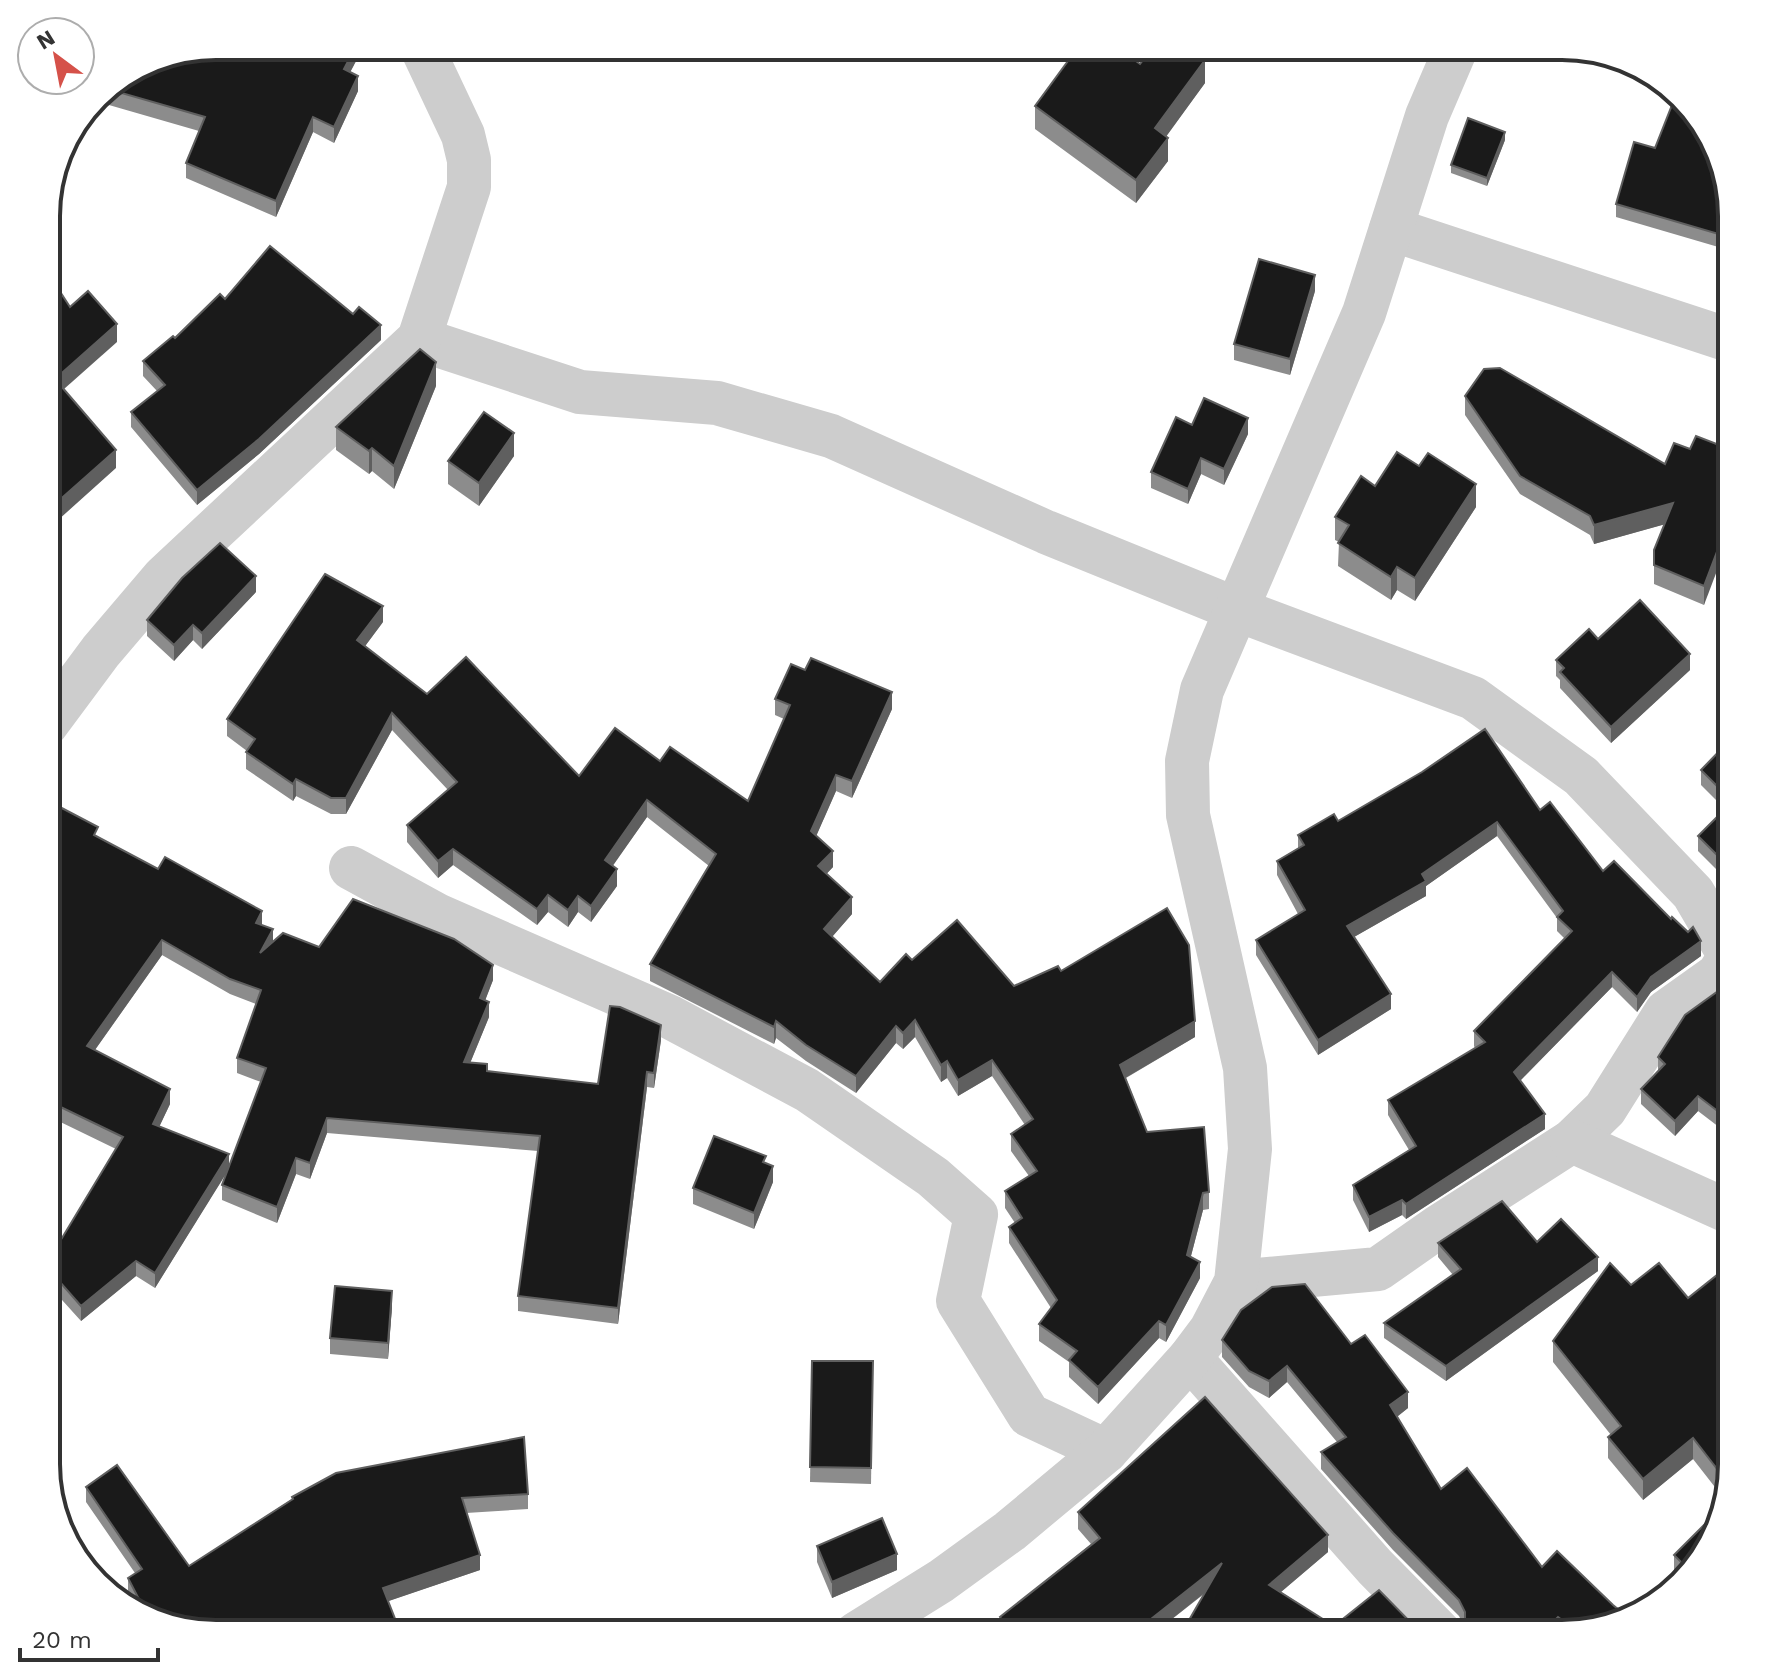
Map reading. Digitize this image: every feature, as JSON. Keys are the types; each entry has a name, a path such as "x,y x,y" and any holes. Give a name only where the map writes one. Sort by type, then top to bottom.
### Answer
{"street":[{"path":"60,706 101,651 164,577 419,339 469,187 469,160 463,135 428,60"},
{"path":"878,1620 941,1581 1010,1531 1106,1451 1190,1358 1211,1330 1236,1282 1250,1149 1245,1068 1188,815 1187,761 1202,690 1359,326 1427,116 1451,60"},
{"path":"1391,229 1718,336"},
{"path":"419,339 580,392 717,403 831,436 1046,532 1238,610 1473,698 1581,776 1693,893 1718,936"},
{"path":"351,868 439,916 670,1017 807,1090 933,1177 976,1215 958,1301 1029,1415 1106,1451"},
{"path":"1236,1282 1378,1269 1572,1141 1605,1109 1666,1012 1718,975"},
{"path":"1572,1141 1718,1207"},
{"path":"1190,1358 1375,1567 1427,1620"}],"building":[{"path":"206,60 349,60 344,69 358,76 334,127 313,117 276,201 186,163 205,117 120,93 166,68"},
{"path":"1069,60 1134,60 1140,64 1143,60 1205,60 1155,128 1168,138 1136,180 1035,106"},
{"path":"1672,106 1692,129 1706,156 1717,196 1718,234 1616,204 1634,142 1655,148"},
{"path":"1468,118 1505,132 1487,178 1451,165"},
{"path":"270,246 353,314 359,307 381,325 259,439 197,490 131,412 165,385 143,361 173,336 175,338 220,294 225,299"},
{"path":"1259,259 1315,275 1290,359 1234,344"},
{"path":"88,291 117,324 60,375 60,292 70,307"},
{"path":"420,349 436,362 394,466 372,448 369,451 336,427"},
{"path":"1500,368 1665,464 1674,443 1690,449 1696,436 1718,445 1718,549 1704,586 1654,565 1654,550 1673,503 1594,525 1590,516 1520,476 1465,396 1484,369"},
{"path":"60,385 116,450 60,500"},
{"path":"1204,398 1248,418 1224,469 1201,458 1188,489 1151,472 1176,417 1192,425"},
{"path":"484,412 514,433 479,483 448,461"},
{"path":"1397,452 1419,466 1428,453 1476,484 1415,578 1397,567 1391,577 1338,543 1349,525 1335,517 1361,476 1375,486"},
{"path":"220,543 256,576 202,633 193,625 174,645 147,620 182,578"},
{"path":"325,574 383,606 357,640 427,694 466,657 579,776 615,728 660,761 670,747 748,801 790,705 775,699 791,664 805,670 811,658 892,692 852,781 836,775 811,831 833,851 818,866 852,897 824,929 880,982 906,954 912,960 957,920 1014,986 1058,966 1061,971 1167,908 1189,945 1195,1021 1120,1065 1147,1132 1204,1127 1209,1192 1203,1193 1187,1255 1200,1262 1166,1325 1159,1321 1098,1387 1069,1360 1077,1351 1039,1324 1057,1300 1009,1227 1022,1218 1005,1191 1037,1171 1011,1134 1033,1119 992,1060 958,1080 947,1061 941,1065 915,1020 903,1033 896,1026 856,1076 806,1045 776,1021 774,1027 650,964 716,854 647,800 605,860 617,869 591,906 578,896 568,910 548,895 537,909 453,849 438,861 407,825 457,782 392,713 346,798 331,798 296,779 293,784 246,752 255,739 227,719"},
{"path":"1640,600 1690,654 1611,727 1560,672 1564,668 1556,660 1589,629 1598,639"},
{"path":"1485,729 1540,810 1550,802 1603,871 1614,861 1671,919 1688,932 1693,927 1701,941 1651,977 1637,997 1612,972 1514,1072 1545,1114 1406,1204 1402,1200 1369,1217 1353,1185 1416,1146 1388,1100 1485,1042 1474,1031 1572,931 1557,917 1563,911 1497,822 1422,874 1426,881 1347,926 1391,994 1318,1040 1256,940 1305,910 1277,861 1304,845 1298,835 1334,814 1338,821 1422,772"},
{"path":"1718,752 1718,787 1701,770"},
{"path":"60,807 98,827 94,835 158,869 165,857 262,911 256,923 273,929 260,953 283,933 319,947 353,899 454,939 493,965 480,998 489,1002 464,1062 487,1064 487,1071 598,1084 610,1006 620,1007 661,1025 654,1073 647,1072 618,1308 518,1296 540,1136 327,1118 310,1163 296,1158 277,1207 222,1185 266,1068 237,1058 261,990 230,979 162,940 87,1046 170,1089 153,1124 229,1154 155,1273 136,1261 81,1306 60,1282 60,1236 62,1238 123,1137 60,1107"},
{"path":"1718,816 1718,856 1698,836"},
{"path":"1718,991 1718,1111 1698,1096 1675,1121 1641,1089 1665,1064 1658,1057 1685,1015"},
{"path":"714,1136 766,1156 763,1162 773,1166 754,1213 693,1188"},
{"path":"1502,1201 1537,1242 1561,1219 1598,1257 1446,1366 1384,1323 1461,1269 1438,1243"},
{"path":"1610,1263 1631,1285 1659,1263 1688,1298 1718,1274 1718,1470 1693,1438 1643,1479 1608,1437 1621,1426 1553,1341"},
{"path":"1305,1284 1351,1344 1365,1335 1408,1392 1390,1405 1441,1489 1467,1468 1542,1567 1557,1551 1618,1609 1582,1619 1465,1620 1459,1600 1393,1533 1321,1452 1346,1437 1287,1366 1269,1381 1249,1371 1222,1340 1241,1310 1272,1287"},
{"path":"335,1286 392,1291 388,1343 330,1338"},
{"path":"812,1361 873,1361 871,1468 810,1467"},
{"path":"1205,1397 1328,1535 1269,1585 1324,1620 1189,1620 1222,1563 1150,1620 1002,1620 1000,1617 1100,1538 1078,1512"},
{"path":"524,1437 528,1494 462,1498 480,1555 383,1588 396,1620 216,1620 176,1615 139,1600 128,1578 142,1569 86,1487 117,1465 189,1566 292,1497 336,1473"},
{"path":"882,1518 897,1554 832,1582 817,1546"},
{"path":"1707,1522 1682,1563 1674,1555"},
{"path":"1379,1590 1408,1620 1342,1620"}]}
